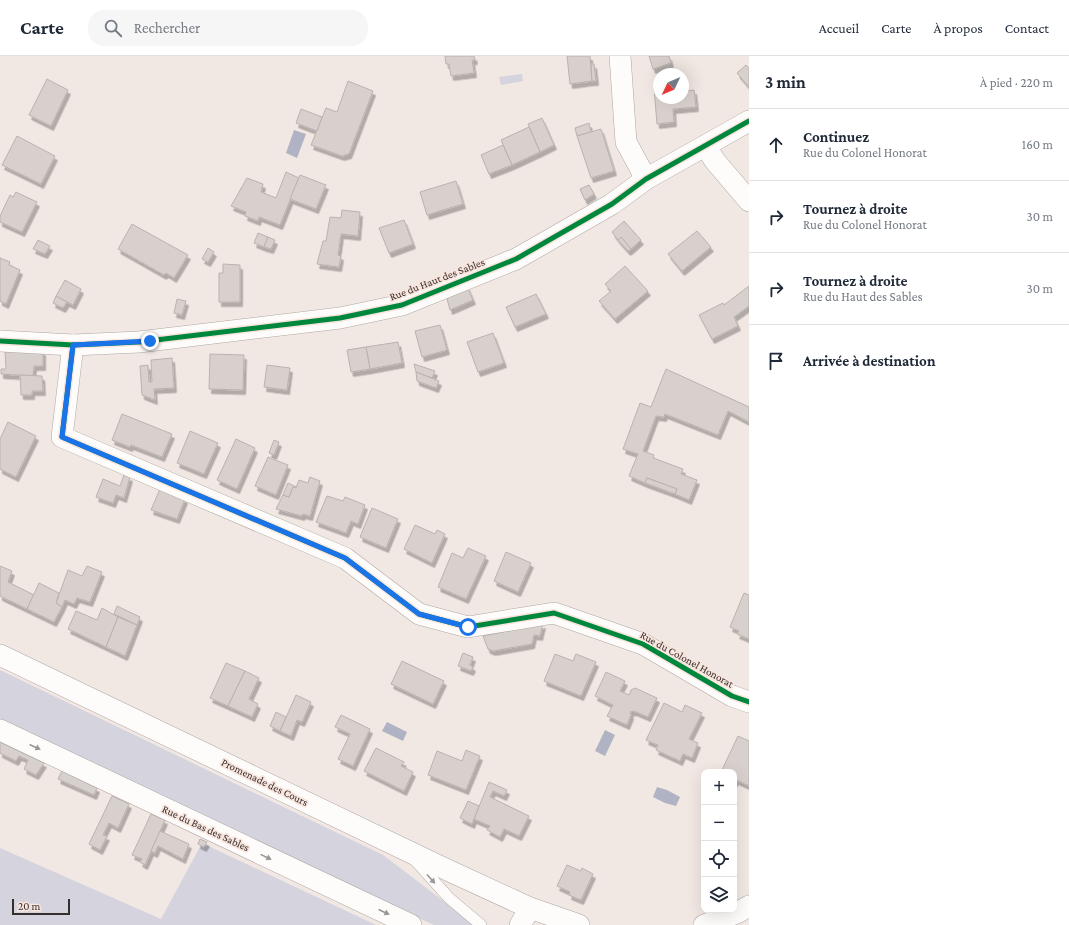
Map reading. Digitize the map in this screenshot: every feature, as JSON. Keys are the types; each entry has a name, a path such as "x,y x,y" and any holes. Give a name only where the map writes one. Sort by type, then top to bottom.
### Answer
{"street":[{"path":"620,56 626,142 646,179"},
{"name":"Rue du Haut des Sables","path":"0,341 73,345 144,342 333,319 402,306 516,259 612,204 646,179 706,147 749,120"},
{"path":"706,147 715,161 749,201"},
{"name":"Rue du Colonel Honorat","path":"73,345 62,437 345,558 419,614 468,627 554,613 642,644 732,696 749,702"},
{"name":"Promenade des Cours","path":"0,655 405,850 525,916 579,925"},
{"name":"Rue du Bas des Sables","path":"0,730 411,925"},
{"path":"704,925 737,913 749,906"}],"lane":[{"path":"405,850 449,898 481,925"}],"shaded area":[{"path":"522,74 523,81 501,85 499,77"},
{"path":"0,670 383,855 475,925 434,925 0,722"},
{"path":"202,843 376,925 0,925 0,848 161,919"}],"water":[{"path":"294,130 306,134 297,158 286,153"},
{"path":"387,722 407,732 403,741 382,731"},
{"path":"605,730 615,735 605,756 595,751"},
{"path":"657,787 667,790 680,797 676,806 665,803 653,797"}],"building":[{"path":"445,56 474,56 475,60 472,60 474,73 451,76 449,64 446,64"},
{"path":"567,56 590,56 592,81 570,84"},
{"path":"649,56 669,56 671,63 653,69"},
{"path":"591,64 594,64 596,81 592,81"},
{"path":"746,65 749,68 749,87 737,73"},
{"path":"47,79 68,90 51,126 29,115"},
{"path":"348,81 373,91 349,154 342,156 311,145 326,108 337,112"},
{"path":"689,90 694,90 696,107 673,109 674,122 657,124 655,104 689,104"},
{"path":"301,109 322,117 317,131 296,123"},
{"path":"542,118 554,145 540,152 528,124"},
{"path":"589,123 591,132 577,136 575,128"},
{"path":"529,127 540,152 512,165 501,140"},
{"path":"601,129 614,171 591,178 577,136"},
{"path":"17,136 55,156 41,184 2,165"},
{"path":"503,145 512,165 489,174 481,155"},
{"path":"286,172 299,178 280,225 259,217 258,221 245,216 246,212 231,206 247,178 263,184 261,192 276,198"},
{"path":"300,175 326,185 316,209 290,199"},
{"path":"456,181 463,204 427,215 420,192"},
{"path":"589,185 594,194 585,200 580,189"},
{"path":"16,192 37,202 22,232 0,222 0,216 10,195 13,197"},
{"path":"342,210 360,212 358,236 341,234 338,255 341,256 339,267 317,264 323,241 326,241 330,217 341,218"},
{"path":"404,220 413,244 389,253 379,228"},
{"path":"624,221 641,240 631,249 621,237 618,240 612,232"},
{"path":"132,224 188,255 174,278 166,273 164,275 118,249"},
{"path":"697,231 711,247 682,271 668,254"},
{"path":"258,233 268,237 264,247 254,243"},
{"path":"268,237 275,240 271,249 264,247"},
{"path":"621,237 631,249 628,251 618,240"},
{"path":"38,240 50,246 45,254 33,249"},
{"path":"208,248 214,252 208,262 202,259"},
{"path":"0,258 10,262 9,265 20,270 6,304 0,301"},
{"path":"223,264 240,265 240,302 219,302 219,273 223,273"},
{"path":"625,266 648,291 615,319 599,301 611,291 605,284"},
{"path":"65,280 81,289 73,305 56,296"},
{"path":"467,286 473,300 450,310 446,295"},
{"path":"749,286 749,306 734,317 738,326 712,339 699,315 723,303 724,305"},
{"path":"536,294 546,314 515,327 506,307"},
{"path":"56,296 67,302 63,308 53,303"},
{"path":"177,299 186,301 182,315 174,313"},
{"path":"440,325 447,350 422,357 415,331"},
{"path":"493,333 504,363 478,372 467,342"},
{"path":"398,342 402,363 370,369 366,347"},
{"path":"366,347 370,369 351,372 347,350"},
{"path":"5,350 43,351 43,366 34,366 33,376 1,374 1,369 6,369"},
{"path":"210,354 244,355 243,390 209,389"},
{"path":"172,358 174,388 154,389 155,400 142,395 140,366 148,365 149,382 152,382 151,360"},
{"path":"414,364 435,371 432,378 416,372"},
{"path":"267,365 290,368 287,390 264,387"},
{"path":"666,369 749,407 749,422 728,411 718,435 665,414 664,417 656,416 643,451 654,455 653,458 683,469 681,474 697,480 689,500 675,494 677,489 647,478 645,483 629,476 638,454 623,449 640,403 651,407"},
{"path":"416,372 439,381 436,388 417,381"},
{"path":"20,375 42,376 43,391 32,391 32,395 21,395"},
{"path":"122,414 172,434 162,457 131,445 130,447 112,440"},
{"path":"8,422 36,436 16,477 0,469 0,439"},
{"path":"190,431 218,443 204,474 177,463"},
{"path":"236,439 255,448 237,489 217,480"},
{"path":"274,440 279,442 274,455 269,453"},
{"path":"268,457 288,465 276,495 255,486"},
{"path":"124,475 130,477 124,498 116,495 113,503 96,497 103,479 120,486"},
{"path":"310,477 320,481 310,516 303,514 302,516 276,509 283,495 289,497 293,487 296,488 299,480 308,483"},
{"path":"647,478 677,489 675,494 645,483"},
{"path":"288,483 296,487 293,487 289,497 283,495"},
{"path":"160,489 185,499 177,519 151,510"},
{"path":"327,496 343,501 345,497 365,505 358,524 351,521 346,533 316,522"},
{"path":"372,508 398,519 386,548 360,537"},
{"path":"415,525 435,534 437,530 445,534 432,563 404,549"},
{"path":"468,548 486,556 466,599 438,587 452,553 463,558"},
{"path":"506,552 531,563 518,592 494,581"},
{"path":"0,566 12,571 8,582 34,595 27,609 0,596"},
{"path":"87,566 102,572 90,602 77,598 74,604 65,600 62,607 56,603 68,570 82,576"},
{"path":"39,583 59,593 56,603 62,607 54,622 27,609"},
{"path":"744,593 749,595 749,639 737,634 739,631 730,627"},
{"path":"117,606 140,617 137,625 114,614"},
{"path":"102,608 118,617 106,647 68,629 76,611 97,620"},
{"path":"118,617 137,625 125,656 106,647"},
{"path":"543,624 540,636 534,635 532,644 493,651 488,649 483,636"},
{"path":"463,653 473,657 470,665 473,667 471,671 458,666"},
{"path":"555,654 573,661 576,654 596,662 581,696 544,681"},
{"path":"402,661 444,681 433,704 391,684"},
{"path":"226,663 245,671 228,706 210,698"},
{"path":"245,671 259,678 249,699 258,704 252,717 228,706"},
{"path":"606,672 625,681 620,691 629,695 631,690 635,688 657,698 648,717 634,711 630,712 631,715 627,725 607,716 613,705 595,696"},
{"path":"296,695 311,702 302,722 297,720 291,736 280,731"},
{"path":"664,703 682,712 685,705 702,713 689,739 698,743 692,758 683,754 680,761 656,750 658,745 646,740"},
{"path":"276,712 286,717 280,731 270,726"},
{"path":"341,715 370,729 353,766 338,759 350,734 335,727"},
{"path":"738,736 749,741 749,786 737,780 737,769 722,769"},
{"path":"0,742 44,763 36,775 24,769 28,760 19,756 16,761 0,753"},
{"path":"376,748 404,762 401,766 413,772 404,791 364,771"},
{"path":"466,750 480,756 466,790 428,775 437,751 462,761"},
{"path":"62,771 97,788 94,795 58,779"},
{"path":"489,782 507,790 504,796 493,791 490,797 529,816 519,836 504,829 500,837 487,830 490,826 474,819"},
{"path":"112,796 129,804 118,828 109,823 103,835 107,836 100,850 89,844"},
{"path":"468,801 479,806 472,824 460,818"},
{"path":"151,814 165,820 145,865 140,862 142,859 132,855"},
{"path":"160,831 189,844 183,859 158,846 155,853 151,851"},
{"path":"200,839 207,842 204,847 198,844"},
{"path":"567,865 581,871 582,868 593,874 581,900 569,895 570,892 557,886"}],"cycle path":[{"path":"0,341 73,345 139,342 340,318 402,305 516,259 612,204 646,179 749,121"},
{"path":"73,345 62,437 345,558 419,614 468,627 554,613 643,644 732,696 749,702"}],"route":[{"path":"150,341 73,345 62,437 345,558 419,614 468,627"}]}
